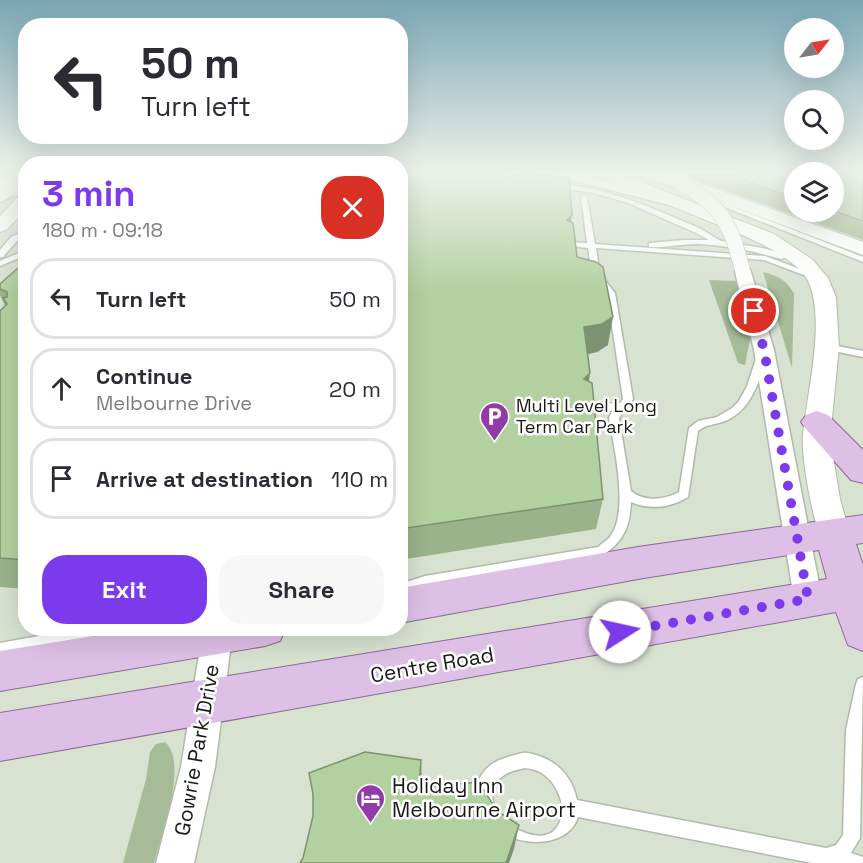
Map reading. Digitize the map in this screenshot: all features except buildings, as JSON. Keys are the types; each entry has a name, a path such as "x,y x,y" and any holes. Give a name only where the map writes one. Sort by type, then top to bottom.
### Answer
{"main road":[{"path":"817,422 863,471"},
{"path":"408,605 638,563 832,534 857,591 863,632"},
{"name":"Centre Road","path":"0,737 857,591"},
{"path":"0,671 217,636"}],"street":[{"path":"0,226 9,213"},
{"path":"706,213 767,238 791,253 818,278 825,297 827,347 816,438 832,534 808,599"},
{"path":"723,213 727,218 744,272 764,350 832,534"},
{"path":"766,213 863,249"},
{"name":"Gowrie Park Drive","path":"175,863 198,767 217,636"}],"lane":[{"path":"408,587 425,581 601,551 612,546 618,536 624,519 626,492 614,418 628,399 611,293 596,274 586,213"},
{"path":"658,213 703,232 724,245"},
{"path":"743,213 863,260"},
{"path":"0,255 18,237"},
{"path":"635,247 670,242 724,245 770,252 818,278"},
{"path":"570,244 765,258 818,278"},
{"path":"0,264 18,256"},
{"path":"827,347 863,354"},
{"path":"626,492 633,500 645,503 673,500 684,494 693,430 700,423 730,416 744,401 764,350"},
{"path":"586,407 624,406"},
{"path":"0,649 74,636"},
{"path":"829,856 842,851 851,838 855,730 863,684"},
{"path":"525,759 550,769 560,780 567,793 570,807 566,830 559,839 550,846 536,850 520,849 506,843 490,826 483,804 484,790 489,777 499,767 511,761 525,759"},
{"path":"570,807 857,863"}],"green space":[{"path":"763,272 782,279 794,294 792,368"},
{"path":"709,280 738,281 751,334 745,365 738,363"},
{"path":"165,742 172,752 174,782 167,818 154,863 123,863 146,779 150,752 156,744"}],"place":[{"name":"Multi Level Long Term Car Park","path":"495,442"},
{"name":"Holiday Inn Melbourne Airport","path":"371,824"}],"route":[{"path":"620,632 808,599 764,350 754,311"}]}
